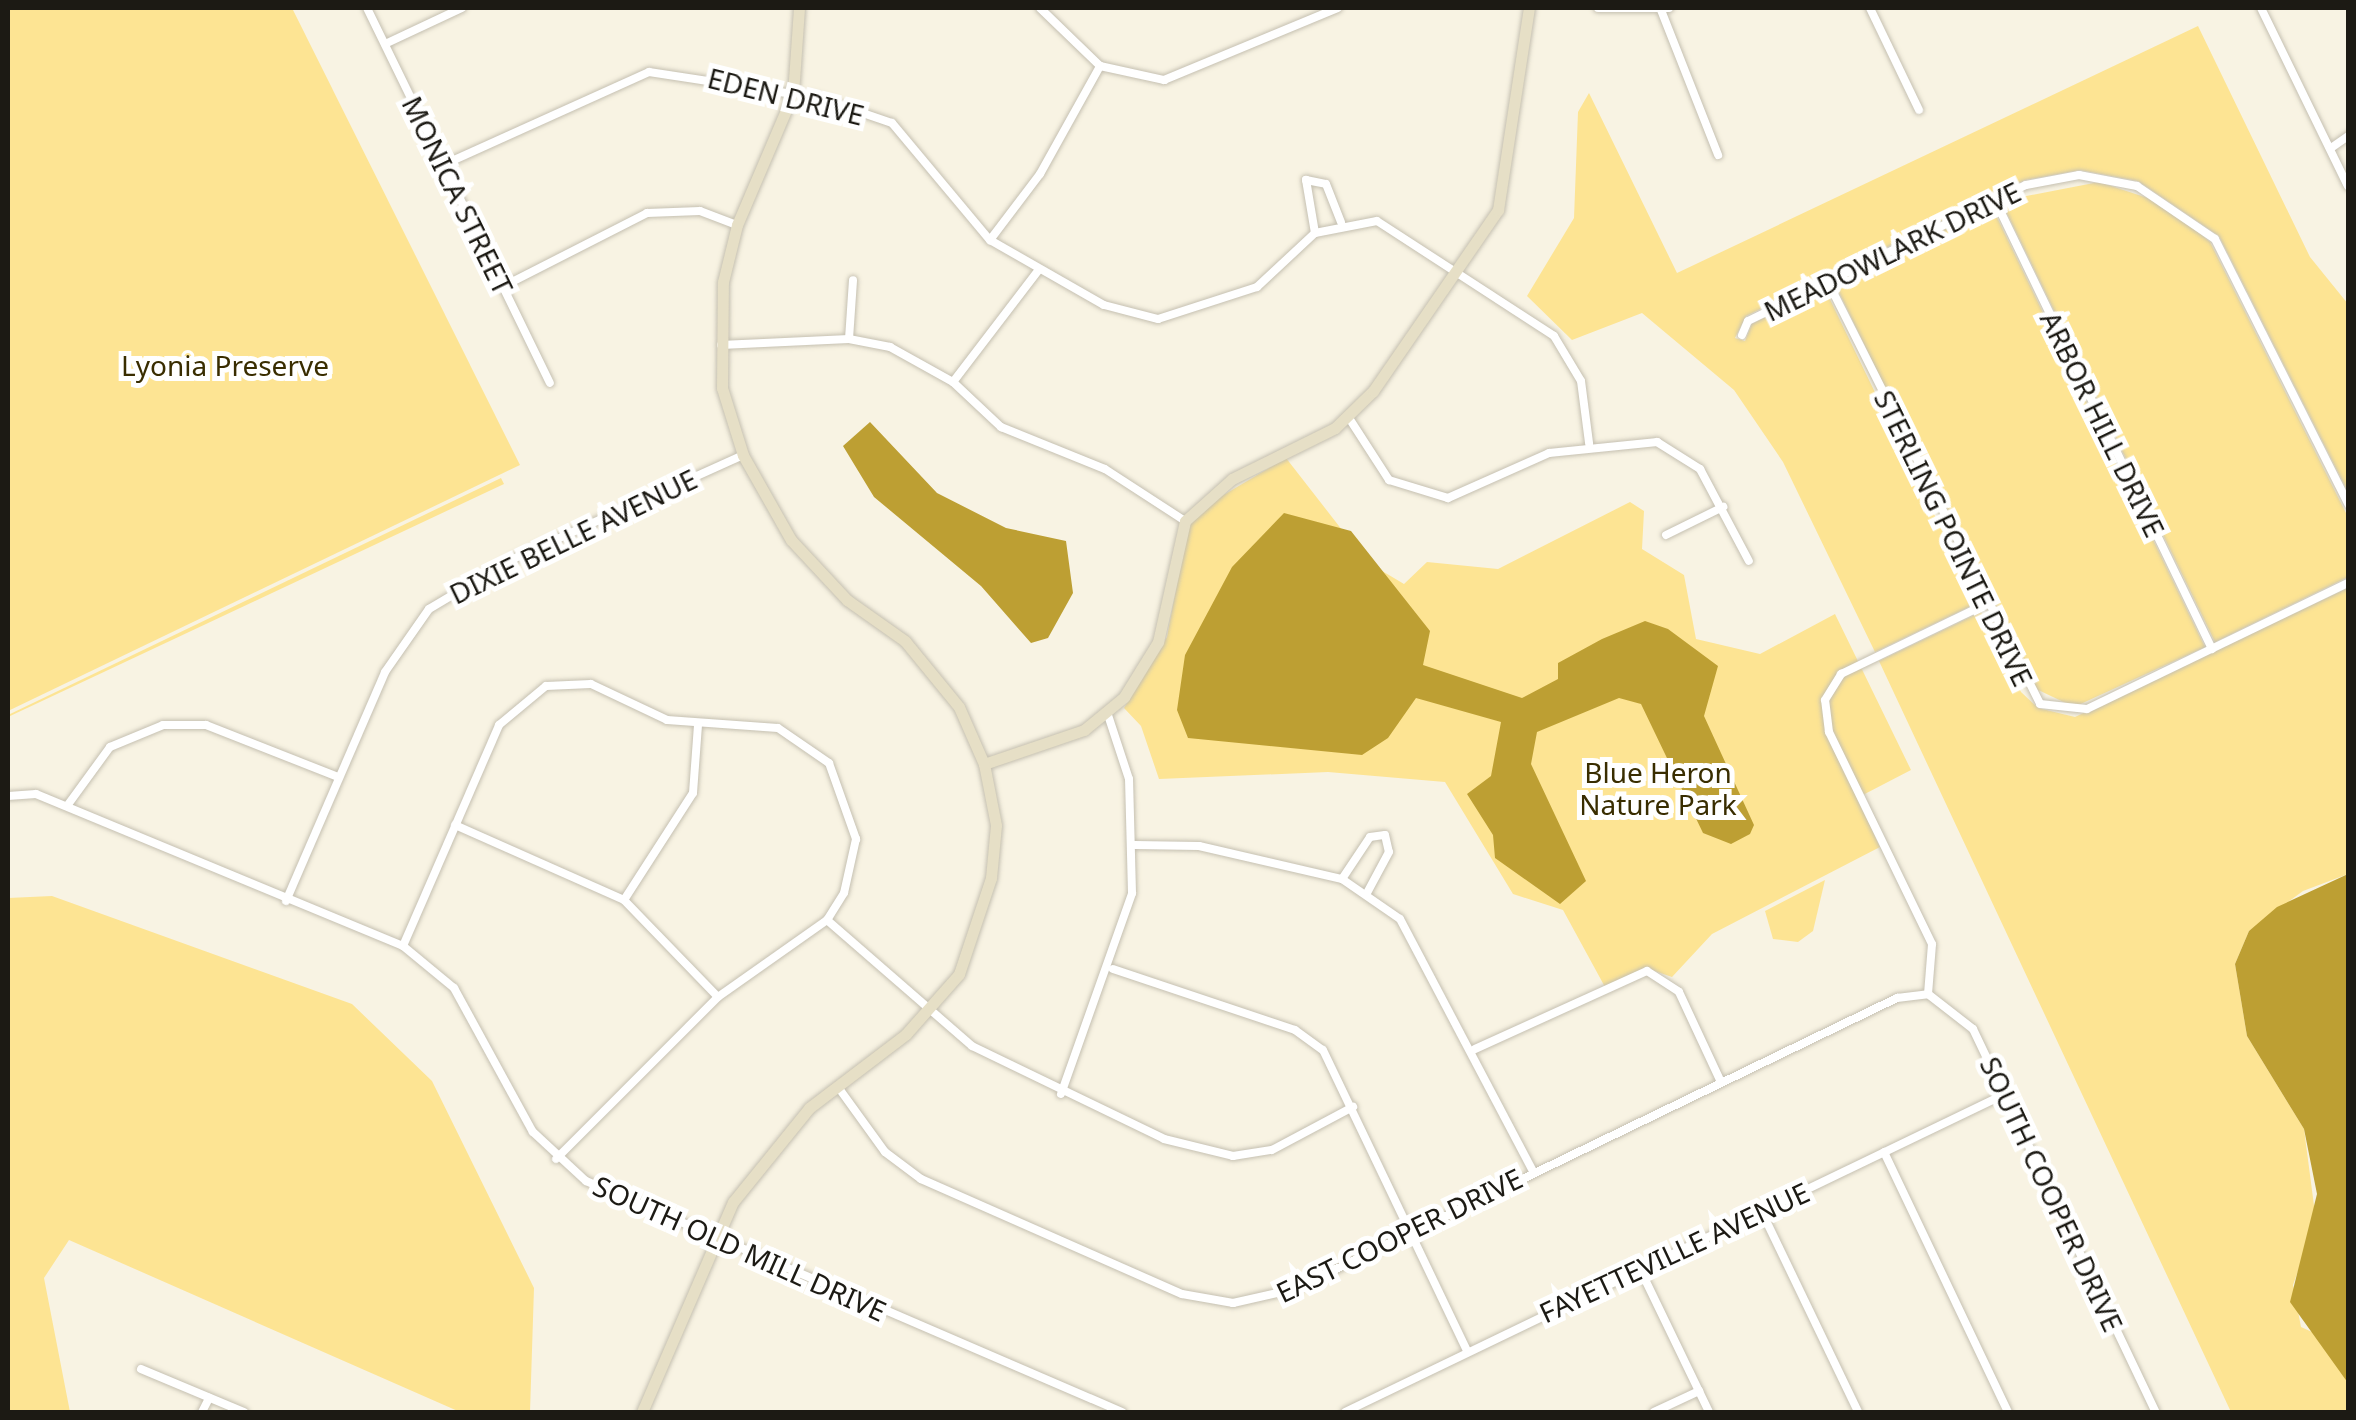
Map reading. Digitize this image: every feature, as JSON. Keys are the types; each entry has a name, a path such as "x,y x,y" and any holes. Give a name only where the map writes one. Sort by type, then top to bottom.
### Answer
{"street":[{"name":"MONICA STREET","path":"367,8 550,383"},
{"path":"385,44 462,8"},
{"path":"642,1412 714,1239 778,1141 928,1012 966,960 991,878 996,826 984,764 930,667 821,576 743,455 722,388 720,345 737,225 793,94 800,8"},
{"path":"1040,8 1100,66 1164,80 1198,72 1338,8"},
{"path":"984,764 1049,746 1108,712 1158,642 1185,521 1232,479 1348,418 1460,269 1504,195 1529,8"},
{"path":"1598,8 1664,9 1718,154"},
{"path":"1870,8 1918,110"},
{"path":"2262,8 2348,186"},
{"path":"990,240 1040,174 1100,66"},
{"name":"EDEN DRIVE","path":"443,165 649,72 793,94 892,123 990,240 1038,271 1130,316 1182,318 1257,287 1314,233 1341,222 1377,220 1460,269 1572,358 1590,443"},
{"path":"2330,148 2348,136"},
{"name":"MEADOWLARK DRIVE","path":"1742,335 1748,321 1994,198 2048,180 2100,177 2192,217 2236,272 2348,504"},
{"path":"1314,233 1306,180 1326,184 1341,222"},
{"name":"ARBOR HILL DRIVE","path":"1994,198 2212,649"},
{"path":"502,286 646,213 700,212 737,225"},
{"path":"952,382 1038,271"},
{"path":"848,339 853,280"},
{"name":"STERLING POINTE DRIVE","path":"1827,280 2026,689 2058,711 2087,710 2348,583"},
{"path":"720,345 848,339 890,347 952,382 1001,426 1104,470 1185,521"},
{"path":"1348,418 1389,480 1448,498 1590,443 1630,439 1680,450 1723,507 1749,560"},
{"name":"DIXIE BELLE AVENUE","path":"286,901 384,672 429,609 503,564 743,455"},
{"path":"1666,535 1723,507"},
{"path":"1928,994 1932,944 1830,732 1826,700 1841,674 1984,605"},
{"path":"8,796 67,806 286,901 403,946 461,998 556,1160 718,996 826,920 844,894 856,839 829,763 778,728 698,725 646,714 591,684 546,686 498,725 403,946"},
{"path":"1061,1094 1113,968 1135,845 1129,779 1108,712"},
{"path":"67,806 110,747 163,725 206,725 338,777"},
{"path":"624,900 692,792 698,725"},
{"path":"456,825 624,900 718,996"},
{"path":"1342,879 1370,837 1386,835 1389,852 1367,893"},
{"path":"1135,845 1199,846 1342,879 1367,893 1425,952 1533,1171"},
{"path":"826,920 928,1012 1061,1094 1164,1139 1233,1156 1272,1150 1353,1107"},
{"path":"1113,968 1310,1038 1353,1107 1467,1350"},
{"path":"1475,1049 1647,971 1679,992 1720,1082"},
{"name":"EAST COOPER DRIVE","path":"838,1087 885,1152 921,1179 1208,1301 1269,1298 1897,998 1928,994"},
{"name":"SOUTH COOPER DRIVE","path":"1928,994 1973,1028 2156,1412"},
{"name":"FAYETTEVILLE AVENUE","path":"1344,1412 2005,1094"},
{"path":"1884,1152 2008,1412"},
{"name":"SOUTH OLD MILL DRIVE","path":"556,1160 714,1239 1122,1412"},
{"path":"1762,1210 1858,1412"},
{"path":"1640,1269 1709,1412"},
{"path":"140,1369 244,1412"},
{"path":"1654,1412 1699,1391"},
{"path":"202,1412 209,1398"}],"green space":[{"name":"Lyonia Preserve","path":"8,8 292,8 520,465 8,711"},
{"path":"2198,26 2310,257 2348,304 2348,492 2219,236 2138,181 2080,170 2025,180 1746,316 1735,338 1745,341 1752,324 1824,287 1977,603 1875,652 1783,462 1734,390 1642,313 1572,340 1527,296 1574,218 1578,112 1589,93 1677,273"},
{"path":"2099,182 2163,203 2210,242 2348,517 2348,577 2215,642 2001,201"},
{"path":"1991,205 2205,647 2074,707 2030,686 1834,282"},
{"name":"Blue Heron Nature Park","path":"1286,458 1367,562 1404,584 1427,562 1498,569 1630,502 1644,511 1642,549 1684,575 1696,639 1760,654 1835,614 1911,770 1857,798 1880,847 1712,934 1672,977 1646,968 1605,987 1563,910 1513,894 1445,782 1328,772 1159,779 1141,726 1124,708 1167,637 1187,530 1200,509"},
{"path":"501,478 504,484 8,717 8,715"},
{"path":"2348,588 2348,874 2303,891 2249,931 2235,964 2247,1036 2304,1129 2316,1221 2293,1285 2301,1327 2321,1336 2348,1383 2348,1412 2231,1412 1879,661 1981,612 2021,692 2038,708 2075,717"},
{"path":"1825,880 1813,931 1798,942 1773,939 1765,911"},
{"path":"52,896 352,1004 432,1081 534,1288 530,1412 460,1412 69,1240 44,1278 70,1412 8,1412 8,898"}],"shaded area":[{"path":"870,422 937,493 1006,528 1066,541 1073,593 1048,638 1031,643 981,586 874,497 843,446"},
{"path":"1284,513 1351,531 1430,631 1423,665 1522,698 1558,679 1558,663 1602,639 1645,621 1668,629 1718,666 1704,716 1754,825 1750,834 1731,844 1703,833 1641,704 1619,698 1537,732 1531,764 1586,881 1560,904 1495,858 1493,835 1467,794 1491,776 1501,722 1416,698 1388,738 1362,755 1188,738 1177,710 1185,655 1232,567"},
{"path":"2348,874 2348,1383 2290,1302 2317,1194 2304,1129 2247,1036 2235,964 2249,931 2277,907"}]}
